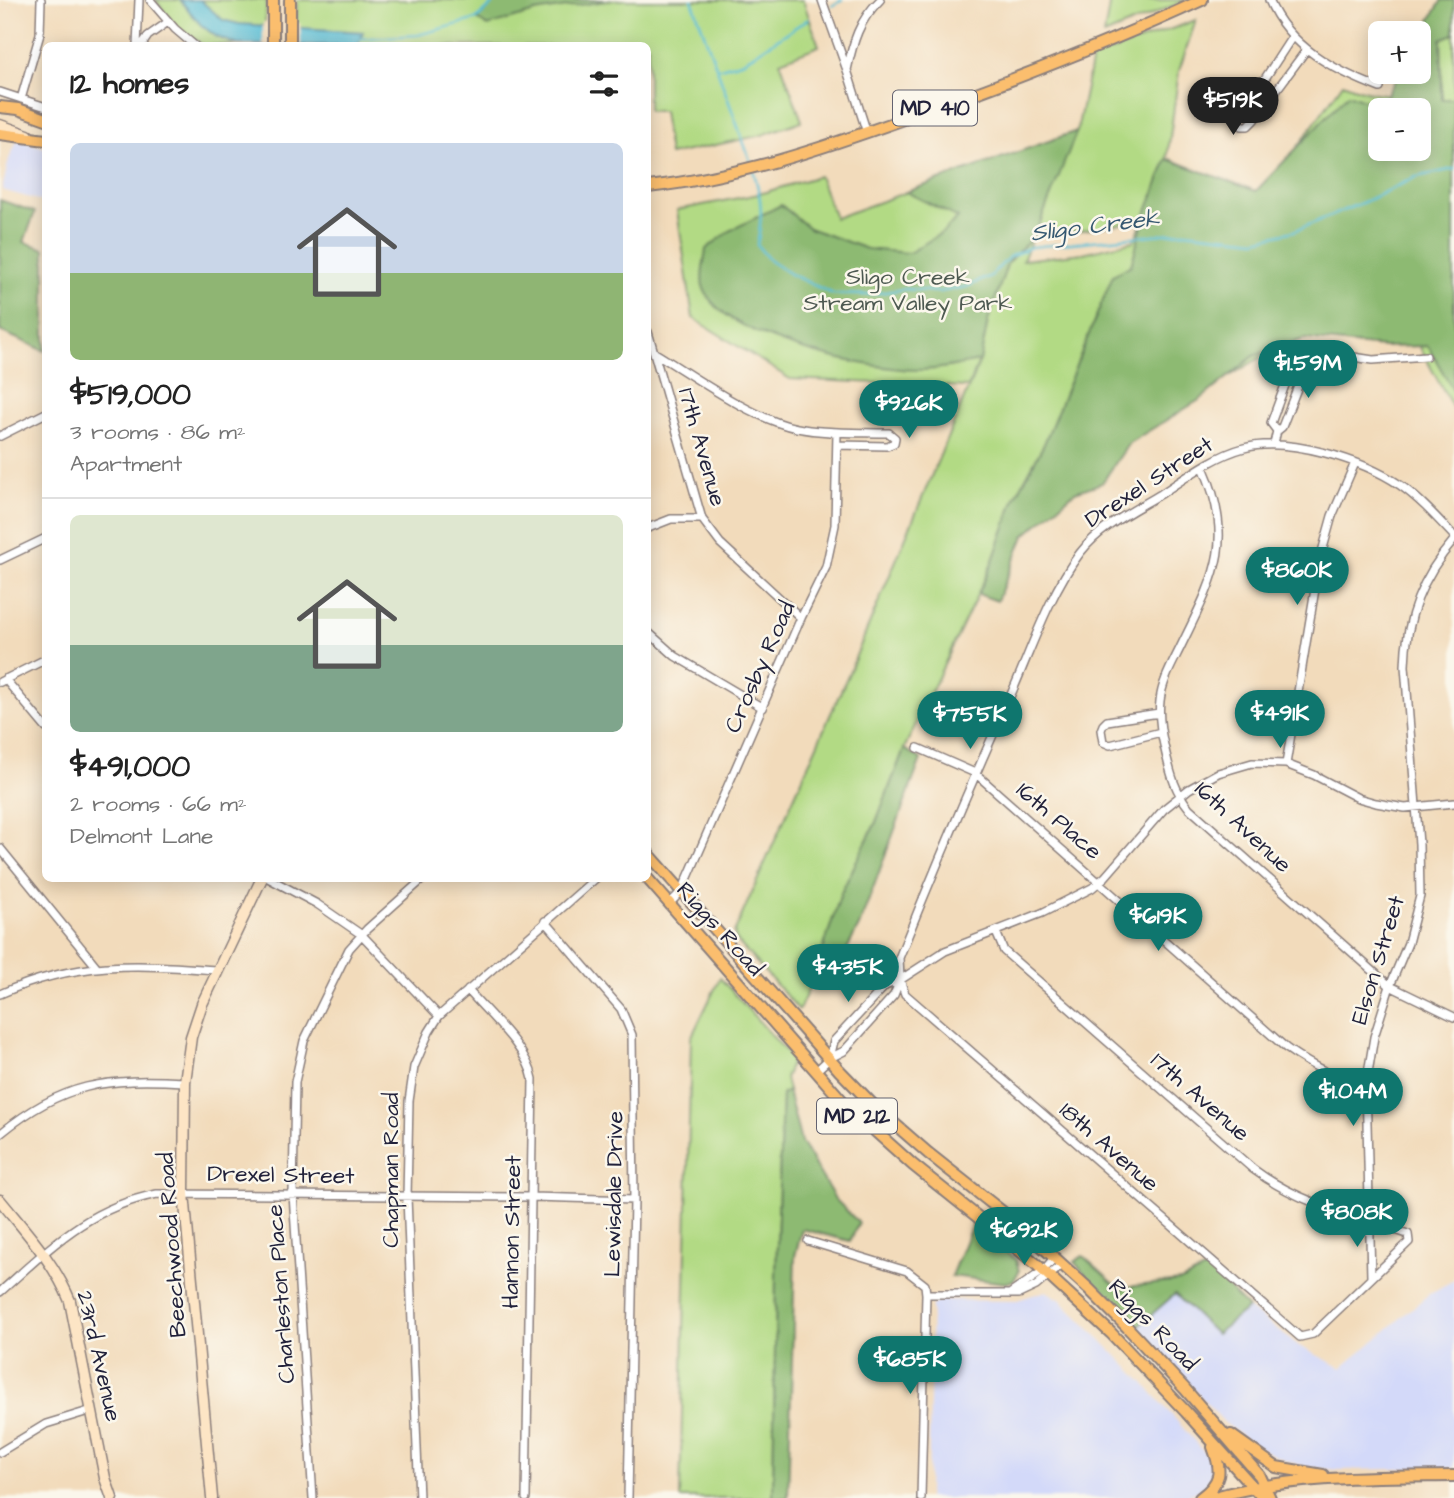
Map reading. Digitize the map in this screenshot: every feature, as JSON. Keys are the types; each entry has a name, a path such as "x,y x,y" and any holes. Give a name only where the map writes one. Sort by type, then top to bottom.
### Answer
{"main road":[{"path":"273,0 273,42"},
{"path":"290,0 290,42"},
{"name":"MD 410","path":"651,187 762,167 866,133 1034,71 1202,0"},
{"path":"0,105 19,104 42,117"},
{"path":"0,134 42,138"},
{"name":"Riggs Road","path":"651,856 877,1109 1014,1221 1090,1289 1127,1327 1213,1422 1266,1486 1270,1498"},
{"name":"Riggs Road","path":"650,882 816,1072 877,1135 1046,1274 1111,1333 1263,1498"},
{"path":"1213,1422 1276,1466 1288,1471 1346,1479"},
{"path":"1200,1498 1214,1485 1220,1472 1211,1441"},
{"path":"1211,1498 1266,1486 1346,1479 1454,1476"}],"street":[{"path":"19,104 40,34 41,0"},
{"path":"139,0 139,42"},
{"path":"150,0 168,22 190,42"},
{"path":"821,0 847,70 866,133"},
{"path":"847,70 857,31 863,19 880,0"},
{"path":"1269,0 1279,20 1307,49 1346,75 1380,88"},
{"path":"143,42 168,22"},
{"path":"1293,37 1238,120 1242,126 1248,126 1254,120 1307,49"},
{"path":"0,92 19,104 42,107"},
{"path":"0,125 42,138"},
{"name":"17th Avenue","path":"651,341 702,519 720,542 801,618"},
{"path":"1308,350 1307,363 1274,443 1355,463 1377,472 1407,490 1454,538"},
{"path":"1277,431 1271,422 1290,371 1295,358 1308,350 1374,360 1426,356"},
{"path":"655,353 750,409 781,424 838,432 889,433 895,440 887,446 837,445"},
{"path":"0,436 42,415"},
{"name":"Crosby Road","path":"669,904 682,891 801,618 820,582 830,553 836,511 838,432"},
{"name":"Drexel Street","path":"830,1058 844,1051 894,995 900,980 899,958 975,773 1056,593 1081,551 1112,524 1203,467 1238,450 1274,443"},
{"path":"1286,764 1320,559 1332,516 1355,463"},
{"name":"16th Avenue","path":"1203,467 1220,522 1218,558 1205,596 1162,687 1159,713 1161,732 1174,787 1189,808 1390,986 1454,1017"},
{"path":"651,527 671,519 702,519"},
{"name":"Elson Street","path":"1371,1278 1366,1085 1374,1037 1390,986 1408,943 1420,896 1405,666 1406,637 1418,595 1433,567 1454,538"},
{"path":"0,560 42,540"},
{"path":"651,635 675,656 764,708"},
{"path":"42,661 3,681 42,725"},
{"path":"1159,713 1107,721 1102,725 1101,736 1104,742 1110,745 1161,732"},
{"name":"16th Place","path":"918,748 975,773 1286,1048 1338,1078 1366,1085"},
{"path":"816,1072 830,1058 834,1041 885,986 900,980 945,951 1061,905 1100,883 1164,809 1206,778 1234,767 1267,762 1286,764 1358,798 1376,803 1416,807 1454,803"},
{"path":"0,848 96,966"},
{"name":"Beechwood Road","path":"212,1498 184,1193 185,1082 191,1037 217,970 260,882"},
{"path":"276,882 317,904 362,935 439,1016"},
{"name":"Charleston Place","path":"313,1498 293,1194 295,1082 304,1041 343,960 362,935 420,882"},
{"name":"Chapman Road","path":"419,1498 407,1197 411,1082 420,1050 439,1016 591,882"},
{"name":"Lewisdale Drive","path":"545,921 621,1009 630,1027 634,1047 628,1498"},
{"name":"17th Avenue","path":"996,932 1004,951 1252,1169 1298,1196 1408,1234 1409,1242 1371,1278"},
{"path":"0,994 48,975 96,966 149,965 217,970"},
{"name":"18th Avenue","path":"900,980 905,993 1300,1337 1313,1334 1371,1278"},
{"name":"Hannon Street","path":"468,990 522,1052 530,1065 534,1088 526,1498"},
{"path":"0,1134 41,1104 88,1085 142,1080 185,1082"},
{"name":"Drexel Street","path":"0,1292 75,1227 112,1207 146,1196 184,1193 634,1200"},
{"name":"23rd Avenue","path":"0,1200 43,1254 70,1301 105,1478 112,1498"},
{"path":"808,1241 907,1271 925,1285 921,1498"},
{"path":"926,1294 1011,1293 1046,1274 1057,1261"},
{"path":"0,1452 46,1424 92,1410"}],"shaded area":[{"path":"18,139 42,147 42,201 2,190 9,159"},
{"path":"1454,1280 1454,1468 1338,1470 1307,1467 1287,1461 1257,1447 1225,1423 1136,1328 1176,1293 1216,1333 1248,1308 1299,1346 1342,1368 1429,1294"},
{"path":"1046,1291 1061,1300 1144,1383 1211,1460 1212,1475 1205,1487 1183,1498 928,1498 932,1305 942,1300 1014,1301"}],"green space":[{"path":"155,0 267,0 263,42 199,42 177,27"},
{"path":"297,0 803,0 819,46 780,61 802,121 762,135 669,155 663,111 651,111 651,42 296,42"},
{"path":"497,0 612,0 535,12 488,26 477,19"},
{"path":"1110,0 1187,0 1104,35"},
{"path":"1442,0 1454,0 1454,34 1441,39 1442,99 1454,99 1454,392 1428,346 1383,347 1304,339 1254,356 1201,399 1129,443 1102,483 1075,492 1024,536 997,601 978,594 1015,498 1044,444 1113,275 1131,265 1144,219 1167,159 1256,191 1348,94 1368,102 1368,161 1431,161 1431,98 1385,98 1393,84 1431,84 1430,21"},
{"path":"1196,20 1179,71 1167,159 1155,191 1170,159 1263,196 1343,83 1380,94 1442,95 1441,38 1454,34 1454,410 1417,342 1360,345 1299,334 1022,502 1044,445 1015,498 991,566 904,749 876,822 841,893 815,975 799,1010 737,941 734,933 848,675 980,360 968,387 790,379 693,318 677,210 759,194 819,176 835,218 1077,131 1092,58","holes":["1063,164 1035,235 1078,231 1143,220 1134,241 1083,253 1023,260"]},
{"name":"Sligo Creek Stream Valley Park","path":"1077,131 1035,235 1008,262 988,321 980,361 922,370 869,365 835,358 766,336 737,322 715,305 703,286 706,249 731,230 781,205 809,228 867,249 909,253 943,232 958,218 906,192"},
{"path":"0,200 35,212 24,242 42,248 42,350 0,331"},
{"path":"904,749 921,759 859,926 832,978 815,975 841,893 876,822"},
{"path":"720,978 793,1059 785,1078 788,1091 782,1094 773,1498 680,1498 691,1038"},
{"path":"788,1091 801,1142 835,1199 859,1223 850,1241 802,1229 795,1256 788,1498 773,1498 782,1094"},
{"path":"973,1223 1016,1260 1019,1271 1014,1280 1006,1283 951,1276"},
{"path":"1083,1256 1121,1290 1126,1287 1181,1281 1208,1268 1248,1308 1216,1334 1175,1294 1136,1328 1074,1262"}],"water":[{"path":"180,0 200,0 223,20 239,24 363,32 359,42 230,42 217,37 201,25"}],"pier":[{"path":"263,22 300,23 301,42 263,42"}],"waterway":[{"name":"Sligo Creek","path":"357,39 418,35 477,19 497,0"},
{"name":"Sligo Creek","path":"692,0 751,163"},
{"path":"832,6 842,0"},
{"path":"717,69 744,61 808,19"},
{"name":"Sligo Creek","path":"753,170 761,207 757,245 770,261 790,274 833,294 865,295 906,289 939,292 966,287 991,276 1009,257 1031,247 1184,232 1256,240 1294,231 1416,177 1454,169"}]}
